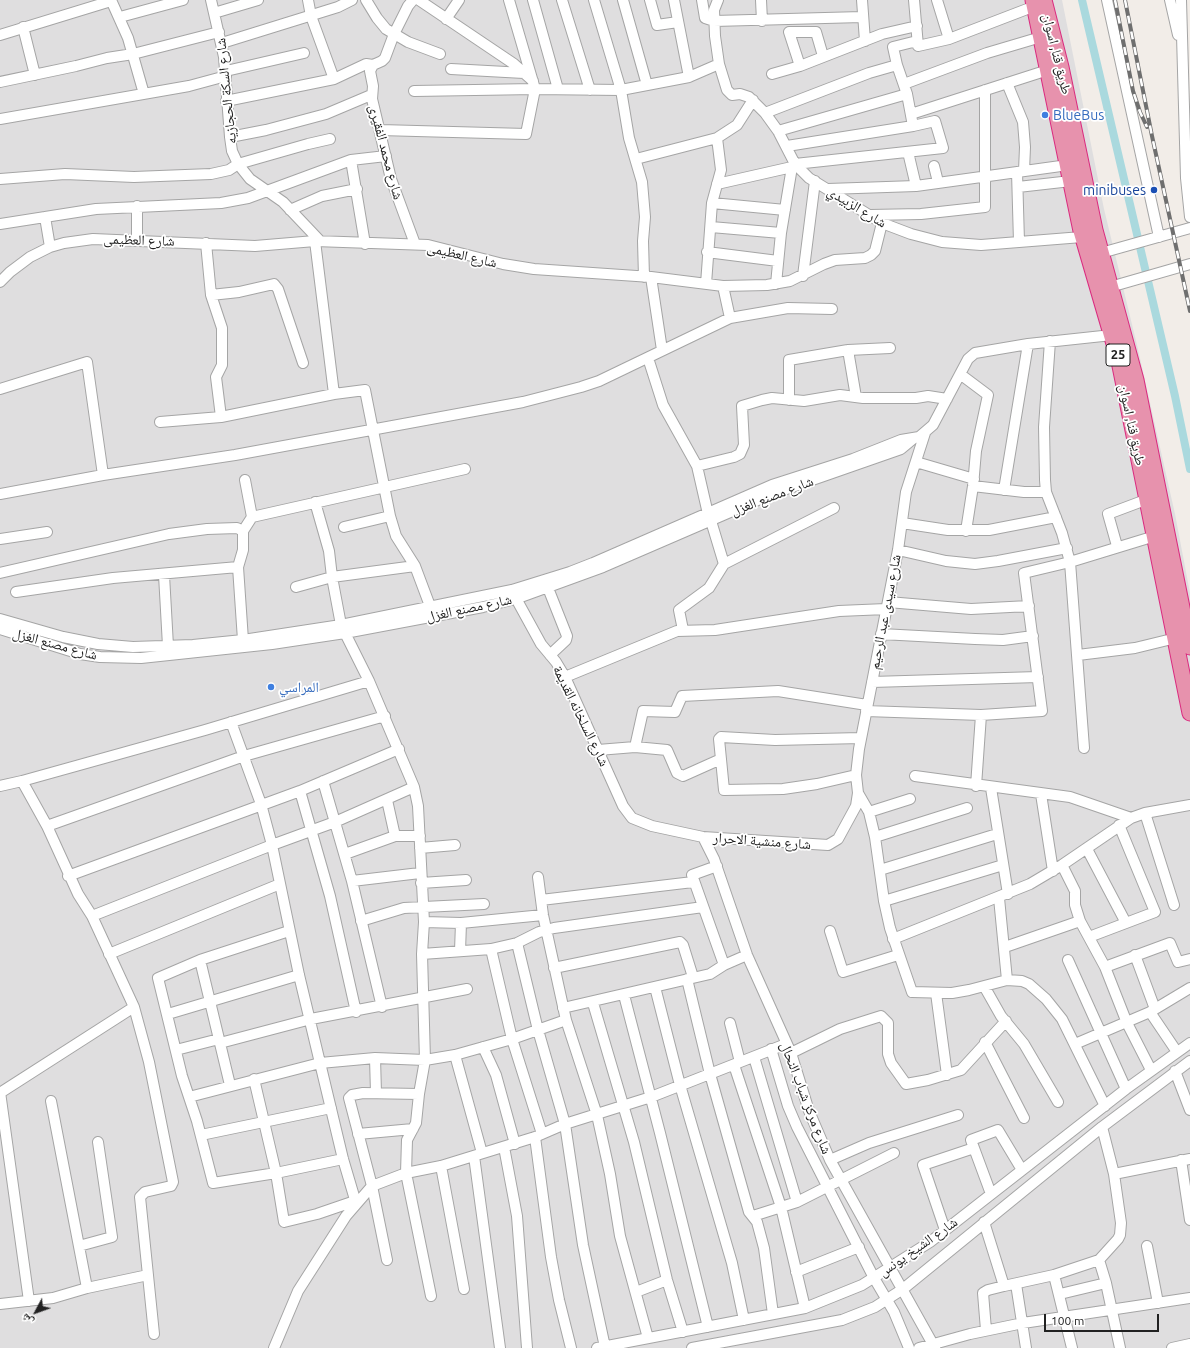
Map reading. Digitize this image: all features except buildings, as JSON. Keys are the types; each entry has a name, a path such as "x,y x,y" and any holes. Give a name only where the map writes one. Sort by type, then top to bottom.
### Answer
{"highway":[{"name":"طريق قنا, اسوان","path":"1040,2 1041,37 1082,237 1119,362 1148,499 1190,713"},
{"name":"طريق قنا, اسوان","path":"1040,2 1061,67 1101,254 1136,380 1190,647"}],"street":[{"path":"0,35 111,0 120,17 133,54 144,94"},
{"path":"120,17 183,0"},
{"name":"شارع السكة الحجازيه","path":"211,0 222,43 226,73 226,101 232,151 238,164 250,179 283,202 317,241"},
{"path":"214,13 258,0"},
{"path":"308,0 311,16 334,78"},
{"path":"222,43 311,16 352,0"},
{"path":"366,0 377,18 394,34 408,42 440,54"},
{"path":"419,0 514,64 534,85"},
{"path":"446,19 459,0"},
{"path":"380,130 526,134 534,85 509,0"},
{"path":"533,0 558,90"},
{"path":"562,0 590,90"},
{"path":"594,0 621,90 629,138 642,182 645,210 642,241 662,350"},
{"path":"623,0 647,85"},
{"path":"650,0 657,25 678,22"},
{"path":"674,0 689,77"},
{"path":"702,0 705,18 714,21 762,21 862,17"},
{"path":"636,160 717,138 738,125 753,100 745,95 729,93 719,64 714,21 714,10 718,0"},
{"path":"761,0 762,21"},
{"path":"862,0 862,17 865,41"},
{"path":"914,0 918,46 949,38 1040,2"},
{"path":"937,0 949,38"},
{"path":"1107,0 1159,237"},
{"path":"1170,0 1183,54"},
{"path":"1181,0 1186,178 1190,218"},
{"path":"226,101 334,78 366,64 373,64 384,60 408,2"},
{"path":"772,74 800,66 865,41 917,26"},
{"path":"23,27 35,75"},
{"path":"0,82 107,58 133,54 219,32"},
{"path":"800,66 788,32 816,32 823,56"},
{"path":"904,84 987,54 1041,37"},
{"path":"913,126 912,114 907,94 897,65 893,47 917,41"},
{"path":"0,119 188,86 226,73 304,53"},
{"name":"شارع محمد الفقيرى","path":"373,64 370,71 373,86 371,95 393,189 415,244"},
{"path":"414,91 534,85 558,90 621,90 689,77 719,64"},
{"path":"765,114 869,73 897,65"},
{"path":"451,69 524,73"},
{"path":"912,114 1048,70"},
{"path":"1007,83 1023,122 1025,147 1018,187 1019,242"},
{"path":"869,215 921,214 983,208 986,205 984,176 984,90"},
{"path":"778,131 907,94"},
{"path":"230,136 266,130 326,114 371,95"},
{"name":"شارع الزبيدي","path":"753,100 778,131 787,146 794,165 804,174 882,223 911,234 955,244 981,245 1082,237"},
{"path":"717,184 794,165 942,148 935,121 913,126 787,146"},
{"path":"706,284 707,252 711,227 712,203 721,170 717,138"},
{"path":"0,179 65,174 134,177 190,176 221,172 238,164 330,139"},
{"path":"908,152 916,186"},
{"path":"0,224 96,209 221,203 248,198 266,190 351,160 386,156"},
{"path":"351,160 365,244"},
{"path":"828,189 916,186 1068,164"},
{"path":"776,284 781,233 794,165"},
{"path":"934,166 938,182"},
{"path":"803,276 815,181"},
{"path":"1018,187 1071,181"},
{"path":"290,210 322,196 357,189"},
{"path":"712,203 785,210"},
{"path":"137,206 137,240"},
{"path":"45,217 50,247"},
{"name":"شارع العظيمى","path":"0,282 10,272 30,257 50,247 78,240 137,240 254,246 317,241 365,244 415,244 428,245 484,260 534,269 648,277 723,286 776,284 803,276 824,264 835,260 865,258 871,255 875,251 882,223"},
{"path":"711,227 781,233"},
{"path":"1101,254 1190,228"},
{"path":"317,241 334,394"},
{"path":"206,243 211,295 222,328 222,365 216,377 221,417"},
{"path":"707,252 778,261"},
{"path":"1110,287 1190,264"},
{"path":"211,295 239,292 271,284 276,286 303,363"},
{"path":"723,286 730,318"},
{"path":"0,494 104,475 229,456 523,402 599,381 730,318 788,308 832,309"},
{"name":"شارع مصنع الغزل","path":"0,619 63,637 115,646 168,646 243,640 343,629 430,606 514,594 772,494 901,448 913,439 925,433 933,425 968,359 975,353 1050,341 1112,335"},
{"path":"1050,341 1044,427 1046,492 1067,548 1070,562 1084,748"},
{"path":"1004,490 1028,344"},
{"path":"789,400 789,360 848,350 890,348"},
{"path":"848,350 856,397"},
{"path":"648,358 663,405 697,466 710,518 724,564"},
{"path":"0,389 87,362 104,475"},
{"path":"960,374 988,395 978,438 966,531"},
{"path":"160,422 221,417 334,394 365,390 374,430 384,488 396,536 415,566 430,606"},
{"path":"697,466 734,457 740,454 744,445 742,406 772,398 804,401 840,394 856,397 887,399 928,396 947,399"},
{"name":"شارع سيدى عبد الرحيم","path":"858,793 856,775 861,738 898,550 906,492 925,433"},
{"path":"916,462 973,482 1004,490 1046,492"},
{"path":"252,517 384,488 464,468"},
{"path":"243,640 238,567 243,550 243,531 252,517 245,480"},
{"path":"1116,546 1108,514 1148,499"},
{"path":"315,502 329,550 332,577 343,629 370,681 399,749 414,787 418,806 420,878 424,922 422,954 425,1060 413,1129 407,1140 406,1173 431,1296"},
{"path":"683,630 679,612 709,588 724,564 834,508"},
{"path":"344,527 390,516"},
{"path":"902,524 966,531 1012,527 1056,517"},
{"name":"شارع مصنع الغزل","path":"0,629 60,648 100,657 141,658 242,648 548,588 710,518"},
{"path":"0,573 169,534 207,529 237,528 243,531"},
{"path":"0,539 47,532"},
{"path":"635,747 643,711 675,712 682,696 778,691 867,708 981,715 1042,711 1024,573 1070,562 1116,546 1155,536"},
{"path":"898,550 946,561 975,564 998,562 1067,548"},
{"path":"296,586 332,577 415,566"},
{"path":"16,592 113,578 164,575 238,567"},
{"path":"164,575 168,646"},
{"path":"548,588 567,636 566,640 550,655"},
{"name":"شارع السلخانه القديمة","path":"514,594 541,644 566,678 598,750 632,818"},
{"path":"566,678 656,638 683,630 716,630 887,605 971,609 1029,606"},
{"path":"881,634 1004,640 1033,636"},
{"path":"60,648 63,637"},
{"path":"1078,655 1135,648 1176,638"},
{"path":"872,682 1038,677"},
{"path":"0,786 231,722 370,681"},
{"path":"976,786 981,715"},
{"path":"47,826 244,756 385,716"},
{"path":"231,722 261,804 272,845 299,975 311,1019 343,1159 355,1202"},
{"path":"856,775 818,784 783,789 724,790 719,740 721,737 775,740 861,738"},
{"path":"598,750 635,747 668,750 680,776 721,759"},
{"path":"68,876 261,804 300,791 399,749"},
{"path":"915,776 976,786 1070,798 1131,818"},
{"path":"22,781 47,826 68,876 92,916 134,1007 149,1062 173,1182 171,1186 145,1192 140,1197 154,1334"},
{"path":"323,781 345,854 382,1007"},
{"path":"92,916 272,845 335,822 414,787"},
{"path":"991,788 997,834 1008,894"},
{"path":"300,791 330,896 356,1012"},
{"path":"858,793 869,812 875,838 884,901 893,939 912,992 936,993 969,990 1007,980 1022,981 1029,984 1046,999 1062,1019 1104,1106"},
{"name":"شارع منشية الاحرار","path":"632,818 669,830 703,837 828,845 838,838 845,828 856,806 858,793"},
{"path":"1041,794 1053,871"},
{"path":"869,812 910,799"},
{"path":"387,800 395,836"},
{"path":"893,939 1008,894 1053,871 1131,818 1145,813 1190,805"},
{"path":"875,838 967,808"},
{"path":"1145,813 1174,905"},
{"path":"1089,937 1155,912 1119,825"},
{"path":"880,870 997,834"},
{"path":"345,854 395,836 420,836"},
{"name":"شارع مركز شباب النحال","path":"703,837 717,866 747,955 788,1048 809,1111 830,1160 934,1346"},
{"path":"420,848 455,845"},
{"path":"1087,849 1126,923"},
{"path":"884,901 1003,865"},
{"path":"1062,865 1075,891 1075,905 1080,921 1105,967 1127,1023 1152,1070"},
{"path":"717,866 692,875 693,882 724,965"},
{"path":"538,877 543,915 563,1008 597,1115 610,1174 620,1236 648,1338"},
{"path":"352,881 420,878 466,880"},
{"path":"541,900 693,882"},
{"path":"109,954 280,884"},
{"path":"999,898 1005,947 1007,980"},
{"path":"361,921 395,910 423,906 484,904"},
{"path":"422,954 491,949 517,944 547,930 703,906"},
{"path":"424,922 460,923 543,915"},
{"path":"1005,947 1080,921"},
{"path":"460,923 460,951"},
{"path":"289,931 200,960 158,978 176,1050 201,1135 213,1183 276,1173 343,1159"},
{"path":"830,931 843,972 898,955"},
{"path":"554,968 680,942 683,945 710,1074 749,1212 758,1222 764,1248 773,1314"},
{"path":"1105,967 1170,943 1178,962 1190,959"},
{"path":"517,944 538,1030 565,1124 583,1245 601,1347"},
{"path":"491,949 512,1039 538,1136 551,1257 559,1300 571,1348"},
{"path":"563,1008 593,1003 710,974 724,965 747,955"},
{"path":"1135,955 1152,1011 1177,1052"},
{"path":"200,960 230,1085"},
{"path":"1068,960 1126,1089"},
{"path":"168,1014 299,975"},
{"path":"984,986 996,1008 1024,1044 1058,1102"},
{"path":"655,987 680,1085 732,1263 744,1320"},
{"path":"1075,1044 1152,1011 1190,988"},
{"path":"176,1050 311,1019 382,1007 466,989"},
{"path":"936,993 947,1075"},
{"path":"624,995 651,1096 708,1327"},
{"path":"593,1003 634,1142 667,1280 683,1332"},
{"path":"29,1301 0,1092 134,1007"},
{"path":"274,1348 298,1291 355,1202 372,1186 406,1173 441,1166 515,1144 565,1124 597,1115 651,1096 737,1064 771,1049 788,1048 881,1016 888,1023 888,1054 891,1063 906,1084 947,1075 961,1070 985,1042 1006,1021"},
{"path":"189,1097 230,1085 320,1063 375,1058 425,1060 455,1055 512,1039 566,1020"},
{"path":"730,1023 737,1064 781,1207 805,1308"},
{"path":"985,1042 1024,1118"},
{"name":"شارع الشيخ يونس","path":"601,1347 805,1308 843,1294 874,1278 945,1230 1126,1089 1190,1043"},
{"path":"483,1047 496,1076 515,1144"},
{"path":"771,1049 781,1085 797,1127 858,1248 887,1300 909,1348"},
{"path":"455,1055 478,1155 500,1348"},
{"path":"754,1056 797,1202"},
{"path":"375,1058 376,1092"},
{"name":"شارع الشيخ يونس","path":"692,1348 842,1320 859,1314 887,1300 1102,1127 1190,1061"},
{"path":"1175,1071 1190,1110"},
{"path":"254,1079 276,1173 284,1222 317,1214 355,1202"},
{"path":"387,1260 372,1186 349,1098 352,1095 376,1092 419,1094"},
{"path":"51,1100 87,1288"},
{"path":"201,1135 331,1108"},
{"path":"830,1160 869,1143 958,1115"},
{"path":"986,1330 983,1293 988,1290 1054,1274 1099,1260 1120,1235 1121,1223 1114,1174 1102,1127"},
{"path":"358,1134 413,1129"},
{"path":"991,1194 971,1140 998,1130 1022,1170"},
{"path":"79,1246 112,1237 98,1142"},
{"path":"504,1147 517,1216 528,1348"},
{"path":"945,1230 924,1165 974,1148"},
{"path":"753,1216 797,1202 894,1153"},
{"path":"1114,1174 1185,1160 1190,1220"},
{"path":"441,1166 464,1289"},
{"path":"984,1222 1004,1286"},
{"path":"1147,1246 1158,1303"},
{"path":"796,1272 858,1248"},
{"path":"1099,1260 1113,1311 1120,1348"},
{"path":"1054,1274 1066,1317 1072,1348"},
{"path":"0,1304 53,1298 87,1288 148,1275"},
{"path":"636,1292 667,1280"},
{"path":"1060,1294 1106,1283"},
{"path":"1016,1284 1026,1348"},
{"path":"919,1348 934,1346 986,1330 1023,1323 1113,1311 1190,1298"},
{"path":"1172,1348 1190,1344"}],"shaded area":[{"path":"0,0 1062,0 1104,209 1137,345 1175,514 1190,593 1190,1348 0,1348"}],"waterway":[{"path":"1082,0 1175,396 1190,469"}],"railway":[{"path":"1115,0 1133,91 1147,127"},
{"path":"1125,0 1152,136 1190,311"}],"place":[{"name":"BlueBus","path":"1045,115"},
{"name":"minibuses","path":"1154,190"},
{"name":"المراسي","path":"271,687"}]}
